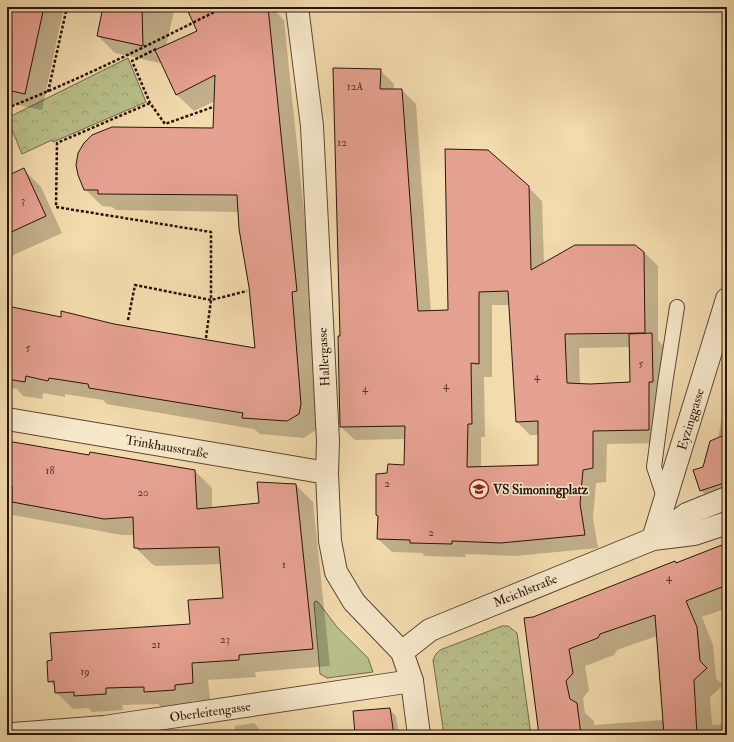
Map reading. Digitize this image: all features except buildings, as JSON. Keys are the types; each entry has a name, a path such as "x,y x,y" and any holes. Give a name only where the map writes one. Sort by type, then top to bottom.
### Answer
{"street":[{"name":"Hallergasse","path":"298,7 312,126 328,441 327,473 330,541 336,572 354,602 402,652 412,680 419,735"},
{"name":"Eyzinggasse","path":"653,539 727,299"},
{"name":"Trinkhausstraße","path":"7,419 327,473"},
{"name":"Meichlstraße","path":"402,652 430,630 653,539 687,514 727,498"},
{"name":"Meichlstraße","path":"653,539 694,534 727,523"},
{"name":"Oberleitengasse","path":"10,734 104,727 412,680"}],"lane":[{"path":"665,500 654,467 677,308"}],"path":[{"path":"48,92 67,7"},
{"path":"7,108 48,92 92,72 224,7"},
{"path":"156,49 132,62 150,103 165,124 213,108"},
{"path":"150,103 57,143 56,207 211,232 211,300 206,338"},
{"path":"128,320 135,285 211,300 248,291"}],"green space":[{"path":"128,58 146,102 53,142 52,140 22,154 7,118"},
{"path":"315,601 318,602 337,627 368,658 373,672 327,678 320,674"},
{"path":"502,626 508,626 517,633 531,735 444,735 433,660 436,654 440,650"}],"place":[{"name":"VS Simoningplatz","path":"479,489"}]}
